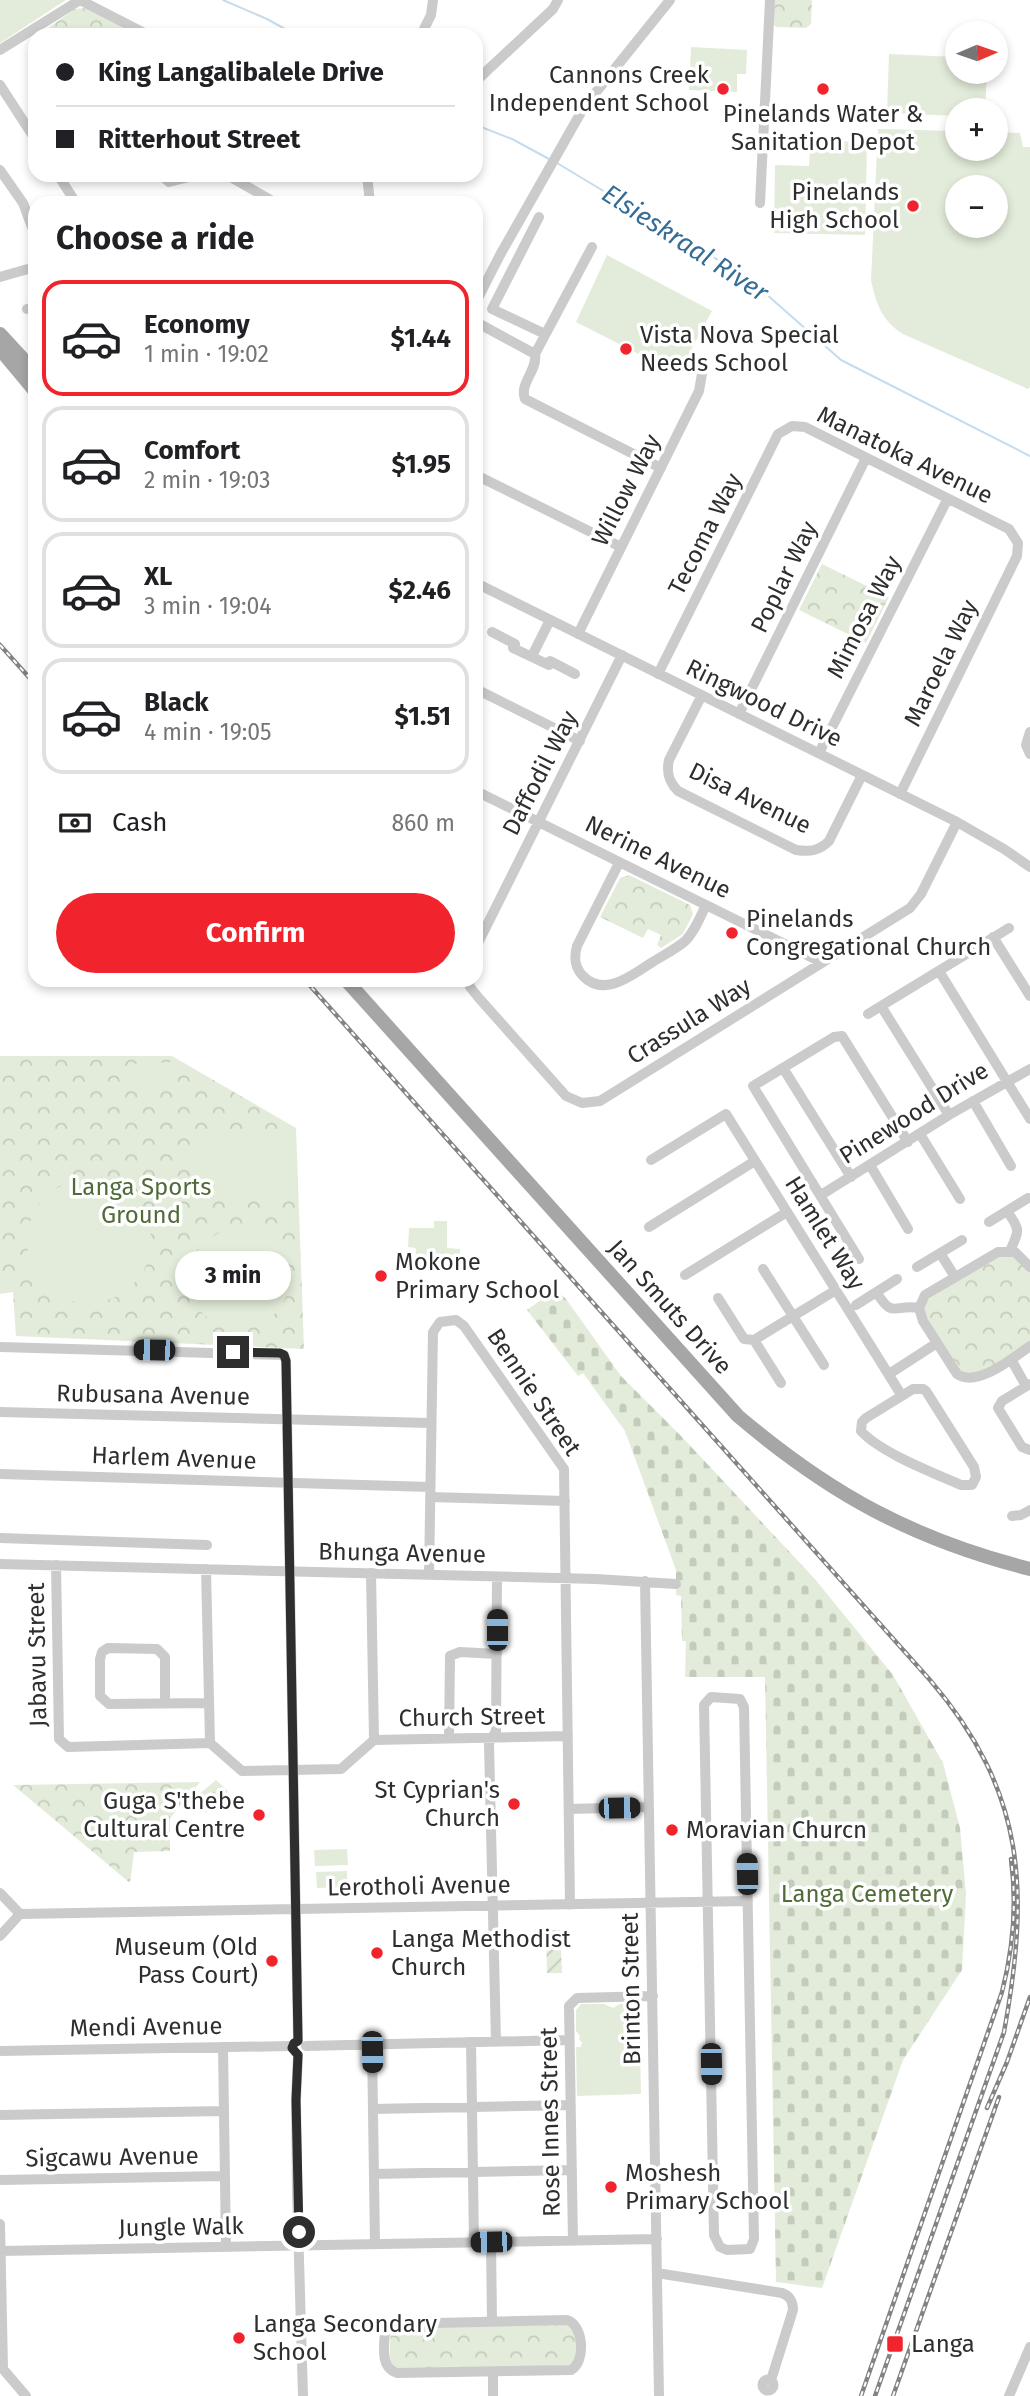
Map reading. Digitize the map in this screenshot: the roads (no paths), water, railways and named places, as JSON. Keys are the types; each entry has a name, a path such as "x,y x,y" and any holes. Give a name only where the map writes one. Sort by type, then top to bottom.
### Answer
{"main road":[{"path":"0,334 28,364"},
{"path":"0,349 28,383"},
{"name":"Jan Smuts Drive","path":"352,987 738,1416 780,1451 863,1506 927,1536 1030,1569"}],"street":[{"path":"34,28 80,0 134,28"},
{"path":"424,28 433,0"},
{"path":"483,74 553,9 558,0"},
{"path":"483,274 584,107 670,0"},
{"path":"760,203 770,0"},
{"path":"0,50 28,32"},
{"path":"0,85 5,103 28,127"},
{"path":"0,170 23,203 28,216"},
{"path":"239,182 264,196"},
{"path":"538,217 492,309 545,334"},
{"path":"592,247 535,354 534,365 523,388 525,399 661,468"},
{"path":"0,277 28,269"},
{"path":"483,325 535,354"},
{"name":"Willow Way","path":"578,634 699,391 704,362"},
{"name":"Manatoka Avenue","path":"798,426 1009,529 1015,535 1018,550"},
{"name":"Tecoma Way","path":"658,674 778,434 798,426"},
{"name":"Poplar Way","path":"739,714 866,458"},
{"path":"483,478 621,547"},
{"name":"Mimosa Way","path":"819,754 947,500"},
{"name":"Maroela Way","path":"900,794 1018,550"},
{"name":"Ringwood Drive","path":"483,589 957,822 1030,867"},
{"path":"532,656 550,620"},
{"path":"492,632 515,644 513,648 549,665 551,661 575,674"},
{"name":"Daffodil Way","path":"483,933 622,655"},
{"path":"483,693 580,741"},
{"name":"Disa Avenue","path":"702,695 669,760 668,778 678,791 761,833 796,850 814,852 822,848 829,841 862,775"},
{"path":"1029,752 1026,745 1030,732"},
{"name":"Nerine Avenue","path":"483,793 821,962"},
{"name":"Crassula Way","path":"470,987 566,1096 582,1103 600,1101 910,908 921,894 957,822"},
{"path":"619,863 577,946 575,955 579,971 585,979 611,985 681,945 691,935 706,905"},
{"path":"868,1014 1009,928"},
{"path":"993,937 1030,996"},
{"path":"939,971 1030,1119"},
{"path":"881,1006 949,1115"},
{"path":"859,1259 753,1086 835,1037 842,1036 908,1142"},
{"path":"785,1067 851,1177"},
{"name":"Pinewood Drive","path":"821,1195 949,1115 1030,1069"},
{"path":"973,1101 1012,1166"},
{"name":"Hamlet Way","path":"651,1160 726,1114 902,1396"},
{"path":"920,1134 960,1199"},
{"path":"649,1227 755,1161"},
{"path":"870,1165 908,1229"},
{"path":"989,1223 1028,1198"},
{"path":"1007,1211 1018,1228 1010,1251"},
{"path":"685,1275 787,1212"},
{"path":"917,1267 962,1240"},
{"path":"1030,1268 1020,1256 1010,1251 998,1252 925,1296 919,1308 923,1321 957,1374 966,1379 978,1378 1030,1346"},
{"path":"940,1253 955,1277"},
{"path":"764,1269 824,1365"},
{"path":"856,1305 897,1279"},
{"path":"718,1298 744,1339 754,1340 836,1290"},
{"path":"877,1293 890,1309 908,1306 919,1308"},
{"name":"Bennie Street","path":"429,1575 433,1329 440,1321 456,1320 462,1322 561,1463 564,1474 570,1905"},
{"path":"754,1340 781,1383"},
{"path":"889,1374 937,1343"},
{"path":"0,1347 284,1355 299,2047 296,2100 303,2396"},
{"path":"1011,1359 1028,1385 1002,1401 998,1408 1022,1447 1030,1450"},
{"path":"917,1388 926,1391 974,1467 976,1477 972,1485 961,1485 905,1459 870,1440 861,1431 862,1422 866,1418 902,1396 917,1388"},
{"name":"Rubusana Avenue","path":"0,1412 430,1423"},
{"name":"Harlem Avenue","path":"0,1474 288,1483 565,1501"},
{"path":"1012,1516 1030,1510"},
{"path":"0,1538 207,1545"},
{"name":"Bhunga Avenue","path":"0,1564 566,1578 676,1584"},
{"name":"Jabavu Street","path":"56,1565 59,1740 62,1744 210,1743"},
{"path":"205,1569 210,1743"},
{"path":"371,1573 374,1740"},
{"path":"496,2042 489,1743 496,1731 497,1577"},
{"name":"Brinton Street","path":"645,1581 659,2396"},
{"path":"165,1703 165,1657 162,1652 157,1649 108,1647 102,1651 100,1696 103,1700 112,1704 209,1703"},
{"path":"449,1738 450,1656 460,1652 497,1654"},
{"path":"711,1698 740,1699 744,1707 748,1901 754,2239 750,2249 739,2250 723,2249 714,2235 704,1706 711,1698"},
{"name":"Church Street","path":"210,1743 242,1771 293,1771 341,1769 374,1740 568,1736"},
{"path":"569,1809 649,1807"},
{"path":"0,1893 20,1914 0,1936"},
{"name":"Lerotholi Avenue","path":"20,1914 748,1901"},
{"name":"Rose Innes Street","path":"573,2241 569,2006 574,1999 653,1996"},
{"name":"Mendi Avenue","path":"0,2051 569,2040"},
{"path":"471,2042 474,2243"},
{"path":"372,2045 375,2245"},
{"path":"223,2047 226,2247"},
{"path":"373,2109 570,2105"},
{"path":"0,2115 224,2111"},
{"path":"374,2174 572,2170"},
{"name":"Sigcawu Avenue","path":"0,2180 225,2176"},
{"path":"0,2224 1,2369 26,2396"},
{"name":"Jungle Walk","path":"0,2251 657,2239"},
{"path":"491,2242 492,2321"},
{"path":"657,2273 782,2292 788,2296 793,2310 767,2389"},
{"path":"570,2320 579,2329 580,2358 576,2367 568,2371 493,2372 394,2373 386,2365 385,2335 389,2326 397,2323 570,2320"},
{"path":"1009,2396 1030,2347"},
{"path":"493,2372 493,2396"}],"waterway":[{"name":"Elsieskraal River","path":"223,0 283,28"},
{"name":"Elsieskraal River","path":"483,128 512,139 549,159"},
{"name":"Elsieskraal River","path":"557,163 748,278 841,360 1030,456"}],"railway":[{"path":"0,645 28,676"},
{"path":"311,987 930,1680 962,1721 986,1762 1002,1803 1013,1845 1017,1888 1017,1933 1004,2032 875,2396"},
{"path":"861,2396 1002,1992 1013,1926 1011,1859"},
{"path":"987,2108 1030,1997"},
{"path":"893,2396 999,2097"}],"place":[{"name":"Cannons Creek Independent School","path":"723,89"},
{"name":"Pinelands Water & Sanitation Depot","path":"823,89"},
{"name":"Pinelands High School","path":"913,206"},
{"name":"Vista Nova Special Needs School","path":"626,349"},
{"name":"Pinelands Congregational Church","path":"732,933"},
{"name":"Mokone Primary School","path":"381,1276"},
{"name":"St Cyprian's Church","path":"514,1804"},
{"name":"Guga S'thebe Cultural Centre","path":"259,1815"},
{"name":"Moravian Churcn","path":"672,1830"},
{"name":"Langa Methodist Church","path":"377,1953"},
{"name":"Museum (Old Pass Court)","path":"272,1961"},
{"name":"Moshesh Primary School","path":"611,2187"},
{"name":"Langa Secondary School","path":"239,2338"},
{"name":"Langa","path":"895,2344"}],"park label":[{"name":"Langa Sports Ground","path":"141,1201"},
{"name":"Langa Cemetery","path":"867,1894"}]}
